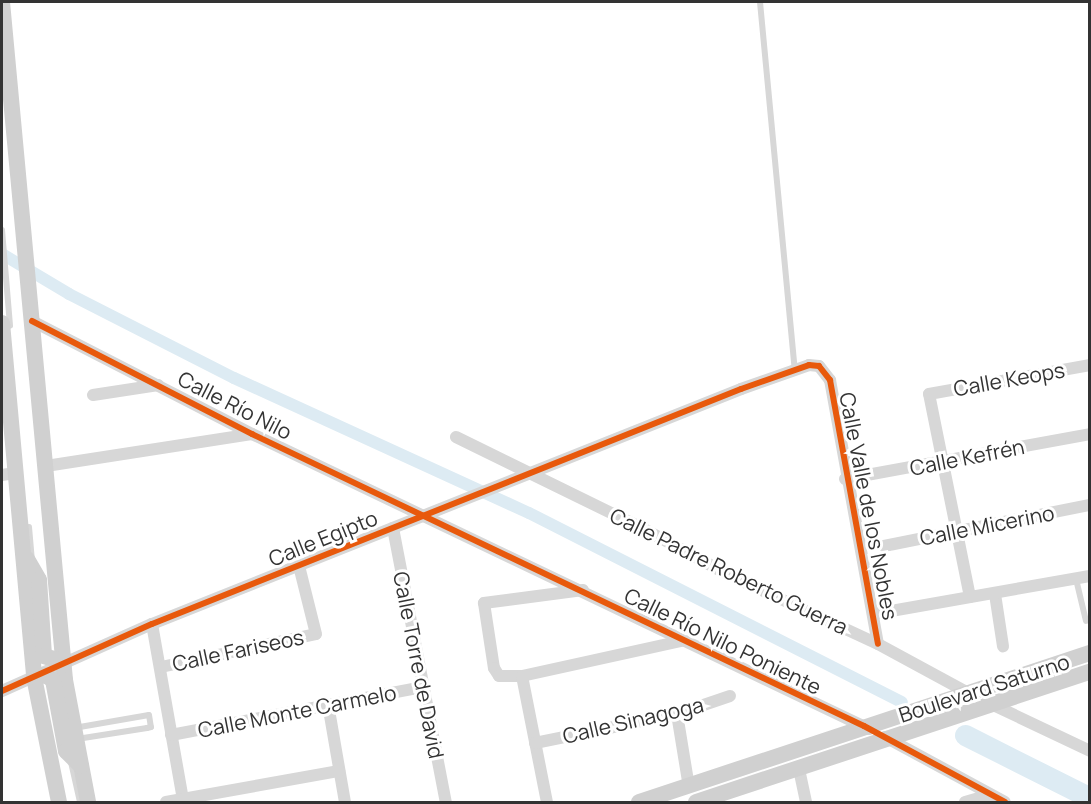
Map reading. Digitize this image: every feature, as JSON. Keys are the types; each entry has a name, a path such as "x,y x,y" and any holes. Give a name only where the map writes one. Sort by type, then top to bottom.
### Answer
{"main road":[{"path":"2,2 7,122 32,321 46,466 49,669 58,802"},
{"path":"2,323 8,474 28,560 66,751 76,763"},
{"path":"28,560 40,587 44,656 75,734 76,763 88,802"},
{"name":"Boulevard Saturno","path":"692,795 864,726 1089,653"},
{"name":"Boulevard Saturno","path":"639,802 692,795 799,769 1089,672"}],"street":[{"name":"Calle Río Nilo","path":"32,321 252,434 424,515"},
{"name":"Calle Keops","path":"942,461 929,394 1089,365"},
{"name":"Calle Valle de los Nobles","path":"795,369 819,366 826,371 878,644"},
{"name":"Calle Egipto","path":"2,691 152,624 500,484 795,369"},
{"path":"93,395 158,385"},
{"path":"46,466 252,434"},
{"name":"Calle Kefrén","path":"845,479 1089,434"},
{"name":"Calle Padre Roberto Guerra","path":"456,437 644,529 726,574 878,644 968,694 1089,750"},
{"path":"942,461 970,597"},
{"name":"Calle Micerino","path":"884,546 1089,505"},
{"name":"Calle Río Nilo Poniente","path":"424,515 584,590 681,641 864,726 1005,802"},
{"name":"Calle Torre de David","path":"393,528 446,802"},
{"name":"Calle Fariseos","path":"160,667 316,634 299,566"},
{"path":"874,614 1089,576"},
{"path":"584,590 484,603 494,668 503,678 522,676 681,641"},
{"path":"995,594 1002,646"},
{"path":"152,624 183,799"},
{"path":"522,676 547,802"},
{"name":"Calle Monte Carmelo","path":"171,735 423,687"},
{"name":"Calle Sinagoga","path":"536,743 676,714 730,696"},
{"path":"328,704 345,802"},
{"path":"676,714 692,795"},
{"path":"799,769 806,802"},
{"path":"166,802 339,771"},
{"path":"965,802 990,795"}],"lane":[{"path":"760,2 795,369"},
{"path":"2,69 7,122"},
{"path":"2,230 28,560"},
{"path":"25,274 49,669 65,802"},
{"path":"1076,579 1086,621"},
{"path":"149,715 151,727 75,734 149,715"},
{"path":"76,763 80,802"}],"waterway":[{"path":"2,254 69,294 234,378 529,513 902,702"},
{"path":"965,735 1090,798"}],"cycle path":[{"path":"32,321 252,434 864,726 1005,802"},
{"path":"2,691 152,624 741,389 809,365 819,366 830,380 878,644"}]}
